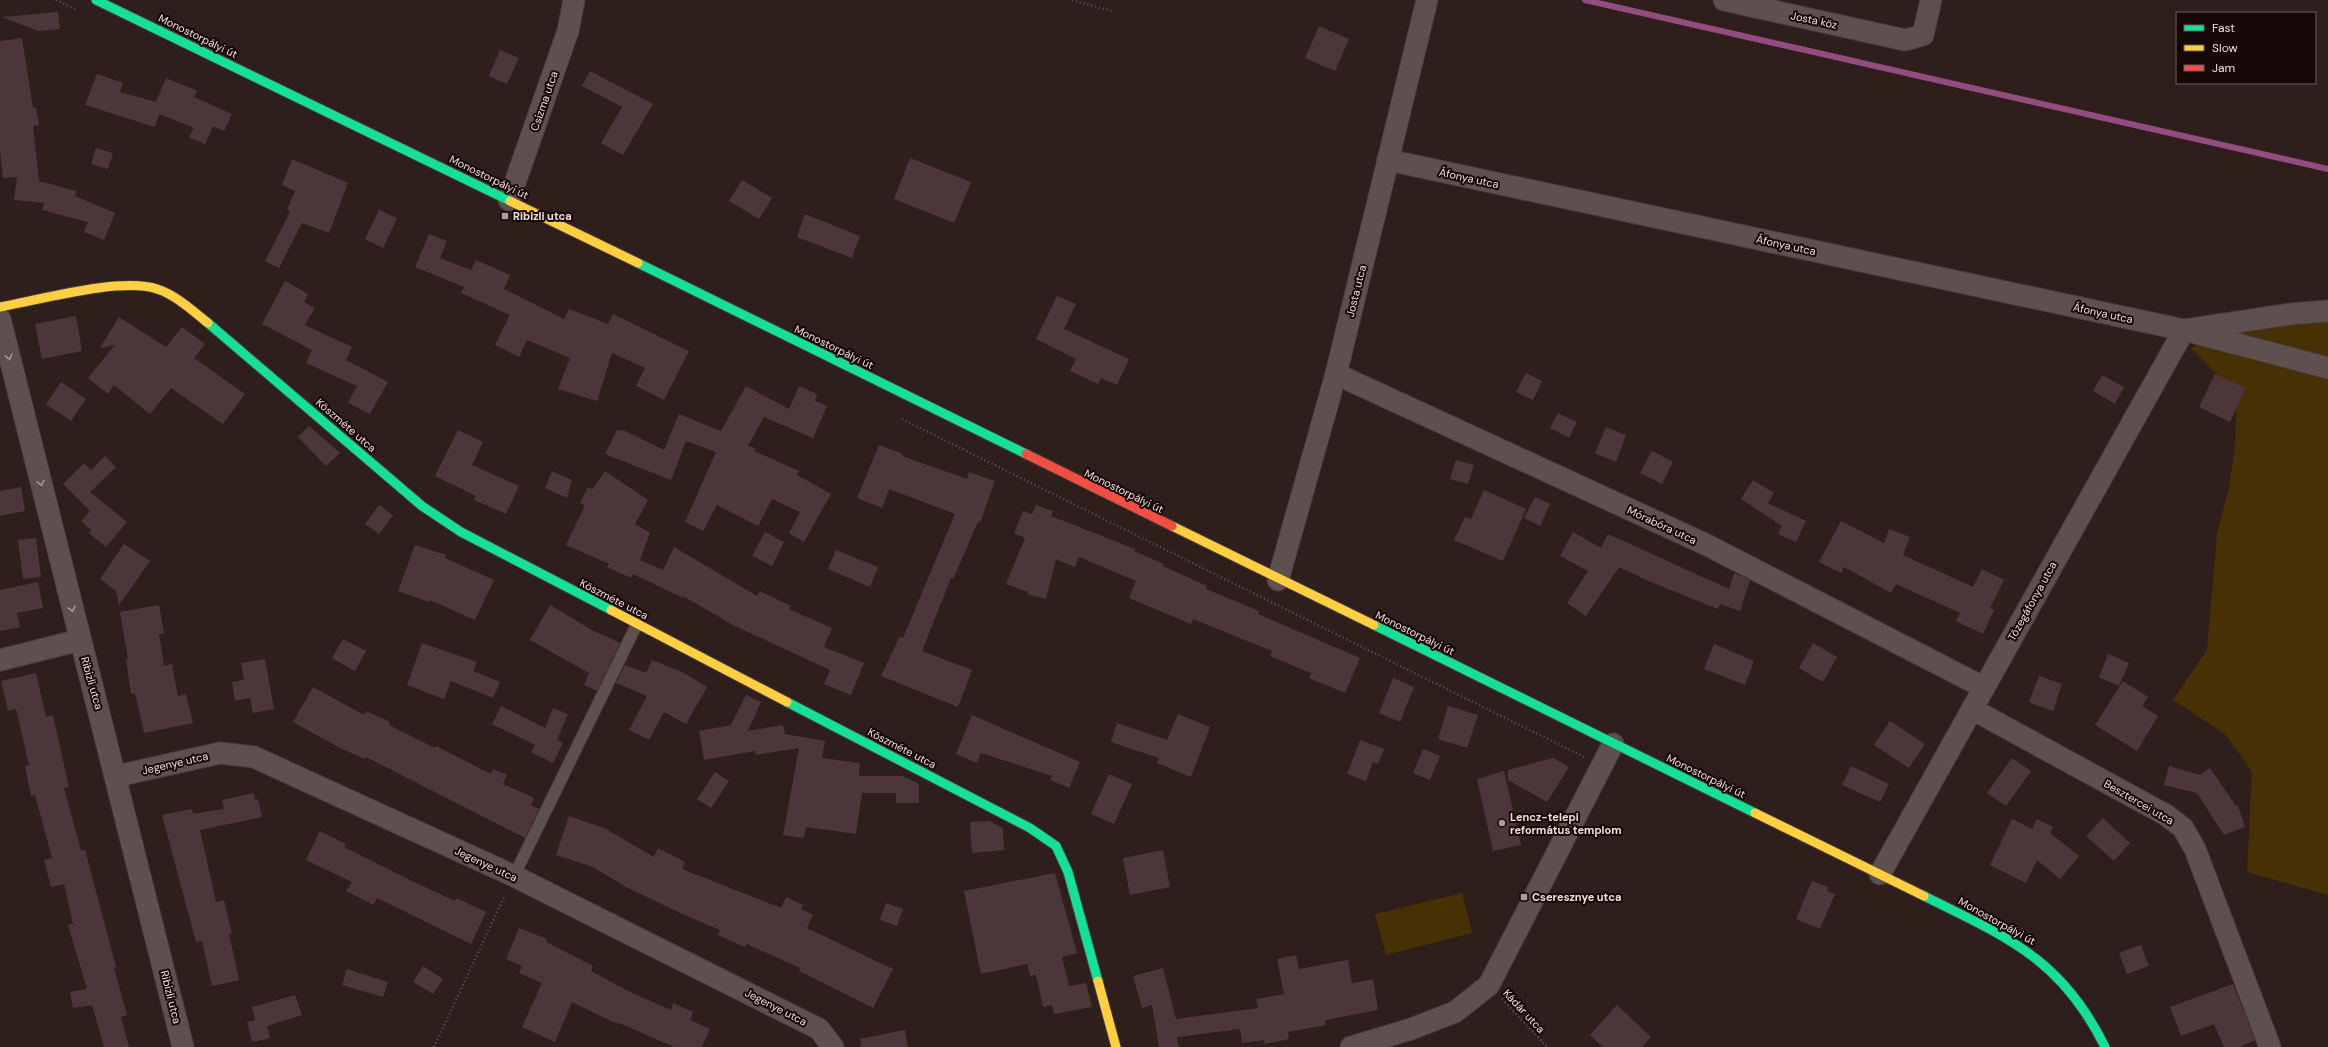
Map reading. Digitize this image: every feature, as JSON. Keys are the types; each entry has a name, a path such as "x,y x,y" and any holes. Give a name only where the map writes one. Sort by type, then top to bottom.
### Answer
{"street":[{"name":"Monostorpályi út","path":"96,0 509,200 1278,580 2007,937 2033,954 2057,975 2080,1002 2105,1047"},
{"name":"Csizma utca","path":"509,200 568,31 574,0"},
{"name":"Josta utca","path":"1278,580 1336,374 1427,0"},
{"name":"Josta köz","path":"1724,0 1905,40 1923,35 1930,0"},
{"name":"Áfonya utca","path":"1388,160 2184,330 2328,368"},
{"name":"Köszméte utca","path":"0,307 120,285 156,289 186,305 422,506 461,532 1030,828 1056,846 1068,872 1116,1047"},
{"name":"Áfonya utca","path":"2184,330 2291,314 2328,311"},
{"name":"Ribizli utca","path":"0,319 80,640 118,776 184,1047"},
{"name":"Tőzegáfonya utca","path":"1880,874 1983,687 2184,330"},
{"name":"Mórabóra utca","path":"1336,374 1707,545 1983,687"},
{"path":"0,660 80,640"},
{"name":"Besztercei utca","path":"1972,709 2166,815 2183,828 2195,849 2270,1047"},
{"path":"1351,1047 1411,1029 1455,1012 1489,985 1613,744"},
{"name":"Jegenye utca","path":"118,776 220,753 254,757 514,876 819,1029 833,1047"}],"lane":[{"path":"514,876 636,624"}],"path":[{"path":"1072,0 1112,11"},
{"path":"434,1047 514,876"},
{"name":"Kádár utca","path":"1489,985 1547,1047"}],"shaded area":[{"path":"2328,316 2328,895 2247,872 2252,772 2226,735 2173,700 2207,650 2217,534 2228,491 2235,448 2237,395 2191,348 2219,330"},
{"path":"1462,893 1472,933 1386,955 1375,914"}],"building":[{"path":"58,12 60,29 38,31 2,17"},
{"path":"1319,26 1349,39 1335,71 1305,58"},
{"path":"22,38 33,108 36,108 39,125 33,126 39,181 76,191 75,196 115,213 104,240 84,232 88,222 42,210 44,203 14,200 17,177 3,178 0,150 0,41"},
{"path":"500,50 519,58 507,84 489,76"},
{"path":"590,71 653,104 623,155 601,143 622,107 582,86"},
{"path":"97,74 123,83 120,92 156,102 166,78 197,91 194,97 232,114 224,131 213,126 205,144 189,137 194,128 159,114 155,127 85,105"},
{"path":"96,148 113,153 108,169 91,164"},
{"path":"910,158 971,182 954,223 894,199"},
{"path":"292,159 348,183 329,233 302,223 279,268 265,261 290,212 287,210 295,191 282,185"},
{"path":"742,180 772,198 759,219 729,201"},
{"path":"379,210 397,218 383,248 365,239"},
{"path":"805,214 860,236 852,258 797,237"},
{"path":"429,234 447,241 440,258 471,270 476,260 510,275 504,289 564,319 569,309 608,324 613,314 689,351 664,400 636,386 645,368 612,353 597,401 558,389 570,358 527,340 519,357 495,345 510,315 461,293 464,287 415,267"},
{"path":"285,281 308,294 304,302 315,308 305,325 352,347 346,360 388,382 370,414 348,403 357,386 306,363 312,350 262,324"},
{"path":"1057,296 1076,304 1064,329 1129,359 1117,385 1101,378 1098,384 1070,371 1076,359 1036,339"},
{"path":"76,316 82,351 42,359 35,324"},
{"path":"119,317 166,347 182,327 205,344 194,358 245,394 223,424 171,388 150,414 114,385 108,394 88,378 115,345 100,348"},
{"path":"1526,373 1542,381 1533,400 1516,392"},
{"path":"2215,374 2246,388 2230,422 2199,407"},
{"path":"2102,375 2124,387 2115,404 2093,391"},
{"path":"61,382 86,399 71,421 46,404"},
{"path":"746,386 789,409 799,386 817,394 815,401 827,406 813,438 764,417 748,446 755,448 754,451 799,471 797,475 831,494 804,542 789,533 800,512 772,499 758,526 717,505 703,531 685,522 716,452 686,441 671,480 605,454 617,430 623,430 664,450 679,414 721,431"},
{"path":"1558,413 1577,422 1569,438 1550,428"},
{"path":"309,426 340,453 326,466 298,437"},
{"path":"1606,427 1626,435 1616,462 1595,453"},
{"path":"458,430 483,442 472,465 519,486 506,514 474,500 476,496 435,476"},
{"path":"879,445 903,454 902,456 967,479 969,472 995,481 980,523 978,522 953,579 951,578 922,651 972,670 958,707 881,676 900,636 903,638 955,514 889,489 882,508 857,498"},
{"path":"1652,451 1673,462 1662,484 1640,473"},
{"path":"105,456 116,467 90,492 127,522 106,547 89,533 91,530 81,521 90,511 63,484 84,463 91,470"},
{"path":"1456,460 1474,465 1468,484 1450,479"},
{"path":"552,471 572,480 567,498 545,488"},
{"path":"605,471 648,500 635,524 650,533 640,560 663,570 674,547 757,596 760,591 791,606 789,609 832,628 824,647 864,663 851,695 824,684 830,670 733,625 683,596 683,598 633,574 631,578 607,567 609,564 566,545 585,505 580,503 588,487 593,489"},
{"path":"1753,480 1774,493 1768,503 1806,521 1796,542 1778,534 1782,526 1741,499"},
{"path":"21,487 25,511 0,516 0,491"},
{"path":"1484,490 1526,509 1503,561 1454,540 1465,517 1471,519"},
{"path":"1535,497 1550,504 1540,526 1524,518"},
{"path":"379,505 393,515 379,534 365,524"},
{"path":"1036,505 1053,511 1051,516 1135,549 1134,551 1164,564 1163,566 1207,586 1206,589 1259,611 1258,614 1360,658 1345,693 1309,678 1311,673 1270,656 1272,651 1193,619 1191,624 1129,598 1136,581 1079,557 1075,567 1056,559 1046,599 1027,594 1028,592 1006,584 1025,538 1014,533 1023,511 1032,514"},
{"path":"1841,521 1884,543 1889,529 1910,537 1903,555 1973,587 1982,569 2004,580 1990,608 1994,610 1983,634 1956,621 1960,613 1896,584 1891,593 1844,567 1841,573 1819,562"},
{"path":"765,532 784,542 772,566 752,556"},
{"path":"1573,532 1601,548 1608,534 1729,589 1734,573 1750,580 1740,611 1720,604 1718,609 1646,580 1619,567 1586,616 1567,603 1588,571 1560,556"},
{"path":"36,538 41,577 23,579 18,540"},
{"path":"124,544 150,561 119,605 116,591 100,579"},
{"path":"415,545 446,555 445,558 494,580 475,620 430,600 429,602 398,591"},
{"path":"836,550 878,567 870,587 828,569"},
{"path":"38,582 43,608 17,613 20,627 0,631 0,590"},
{"path":"159,605 164,633 159,634 164,666 172,664 178,696 186,694 193,723 144,733 135,693 131,694 126,659 128,659 120,612"},
{"path":"550,605 592,630 620,643 597,691 584,685 589,673 530,640"},
{"path":"343,639 366,651 355,671 332,658"},
{"path":"422,643 477,662 473,671 500,682 493,698 451,681 444,699 407,685"},
{"path":"1813,643 1837,657 1823,682 1799,668"},
{"path":"1714,644 1754,661 1745,685 1704,669"},
{"path":"2108,654 2129,663 2119,686 2099,677"},
{"path":"265,659 274,709 253,713 250,698 235,701 232,682 244,680 241,663"},
{"path":"652,660 682,672 707,687 686,724 664,712 649,740 629,730 647,696 616,683 625,665 646,673"},
{"path":"36,673 46,717 53,715 69,787 64,788 81,851 85,850 116,967 114,968 127,1015 121,1017 129,1047 104,1047 92,1005 73,1008 70,992 87,989 68,925 73,924 64,884 51,887 44,860 52,858 35,795 31,796 25,766 29,765 16,709 8,711 1,681"},
{"path":"2039,676 2062,684 2053,711 2029,702"},
{"path":"1393,678 1414,687 1400,722 1379,713"},
{"path":"2123,681 2148,697 2142,706 2158,716 2137,751 2095,725"},
{"path":"313,687 364,715 366,711 390,722 389,725 435,748 436,746 491,774 493,769 507,775 503,784 534,798 531,805 539,809 525,838 366,757 365,759 340,748 293,722"},
{"path":"746,695 761,702 748,731 783,725 785,734 825,741 822,758 860,763 859,776 903,776 919,784 919,803 896,803 896,793 862,793 856,834 806,827 804,838 783,835 799,748 756,755 755,751 704,760 699,731 731,725"},
{"path":"501,706 545,728 553,708 568,714 557,740 563,743 553,763 531,752 535,745 492,724"},
{"path":"1448,706 1478,715 1467,748 1438,739"},
{"path":"1178,714 1210,727 1191,777 1157,763 1159,758 1111,742 1117,723 1167,740"},
{"path":"972,715 1080,762 1069,788 1050,780 1052,776 981,753 977,763 956,754"},
{"path":"1890,721 1925,744 1909,768 1874,745"},
{"path":"1360,740 1384,749 1378,764 1373,762 1366,781 1347,774"},
{"path":"1423,749 1440,756 1430,780 1413,773"},
{"path":"1553,758 1569,767 1547,802 1508,780 1508,770"},
{"path":"2012,758 2031,771 2006,806 1987,793"},
{"path":"1851,766 1889,784 1880,802 1842,785"},
{"path":"2169,766 2200,775 2210,768 2236,806 2238,806 2245,827 2224,835 2197,793 2164,785"},
{"name":"Lencz-telepi református templom","path":"1504,771 1521,845 1493,851 1477,779"},
{"path":"715,772 729,781 711,808 697,799"},
{"path":"1109,774 1132,784 1114,824 1091,814"},
{"path":"254,793 255,800 258,799 262,817 200,830 216,902 224,900 232,934 229,934 239,980 212,986 202,941 196,942 162,815 192,809 193,814 224,809 222,800"},
{"path":"569,816 604,828 654,857 658,848 685,862 682,869 781,908 786,897 803,905 801,909 813,915 807,928 893,969 873,1008 799,971 800,968 747,944 745,947 718,935 720,930 682,914 626,887 593,867 556,855"},
{"path":"2103,818 2130,843 2114,861 2086,836"},
{"path":"2012,819 2032,829 2037,819 2053,827 2050,833 2079,856 2060,879 2037,860 2026,883 1990,865"},
{"path":"989,821 1003,828 1004,850 972,853 970,822"},
{"path":"320,831 346,844 344,847 406,878 455,901 456,898 486,912 471,944 377,898 374,905 346,891 352,882 306,860"},
{"path":"1163,850 1170,887 1130,895 1123,858"},
{"path":"1055,873 1077,953 1062,957 1069,986 1086,983 1092,1007 1054,1014 1052,1005 1043,1007 1036,975 1030,976 1027,964 981,974 964,891"},
{"path":"1812,881 1828,887 1827,891 1835,894 1820,929 1796,919"},
{"path":"886,903 903,909 897,926 880,920"},
{"path":"519,928 547,939 546,942 593,966 591,971 632,993 671,1010 673,1003 693,1012 690,1020 710,1029 702,1047 674,1047 617,1022 617,1024 572,1002 555,1042 522,1027 542,983 519,973 522,966 506,959"},
{"path":"2141,945 2149,966 2127,974 2119,953"},
{"path":"1296,955 1299,969 1348,960 1352,983 1373,979 1378,1010 1325,1020 1326,1025 1288,1032 1289,1039 1265,1044 1264,1040 1242,1043 1240,1029 1177,1037 1179,1047 1159,1047 1152,1005 1142,1008 1133,976 1163,968 1176,1019 1258,1008 1256,999 1284,994 1277,959"},
{"path":"423,966 443,979 433,994 413,982"},
{"path":"347,969 388,982 383,997 342,985"},
{"path":"2233,984 2255,1040 2239,1047 2224,1047 2214,1024 2181,1036 2170,1007"},
{"path":"295,995 302,1015 267,1026 270,1038 252,1042 247,1022 255,1020 252,1007"},
{"path":"1617,1005 1651,1037 1642,1047 1603,1047 1590,1035"},
{"path":"905,1030 908,1047 861,1047 860,1039"}],"waterway":[{"path":"1585,0 2328,169"}],"traffic: fast":[{"path":"96,0 510,201"},
{"path":"638,263 1026,454"},
{"path":"208,323 422,506 461,532 611,610"},
{"path":"1374,625 1755,813"},
{"path":"787,702 1030,828 1056,846 1068,872 1098,981"},
{"path":"1924,896 2006,939 2030,954 2051,971 2070,992 2088,1017 2105,1047"}],"traffic: slow":[{"path":"510,201 638,263"},
{"path":"0,307 80,291 123,286 142,286 157,289 171,295 208,323"},
{"path":"1172,526 1374,625"},
{"path":"611,610 787,702"},
{"path":"1755,813 1924,896"},
{"path":"1098,981 1116,1047"}],"traffic: jam":[{"path":"1026,454 1172,526"}],"place":[{"name":"Ribizli utca","path":"505,216"},
{"name":"Lencz-telepi református templom","path":"1502,823"},
{"name":"Cseresznye utca","path":"1524,897"}]}
